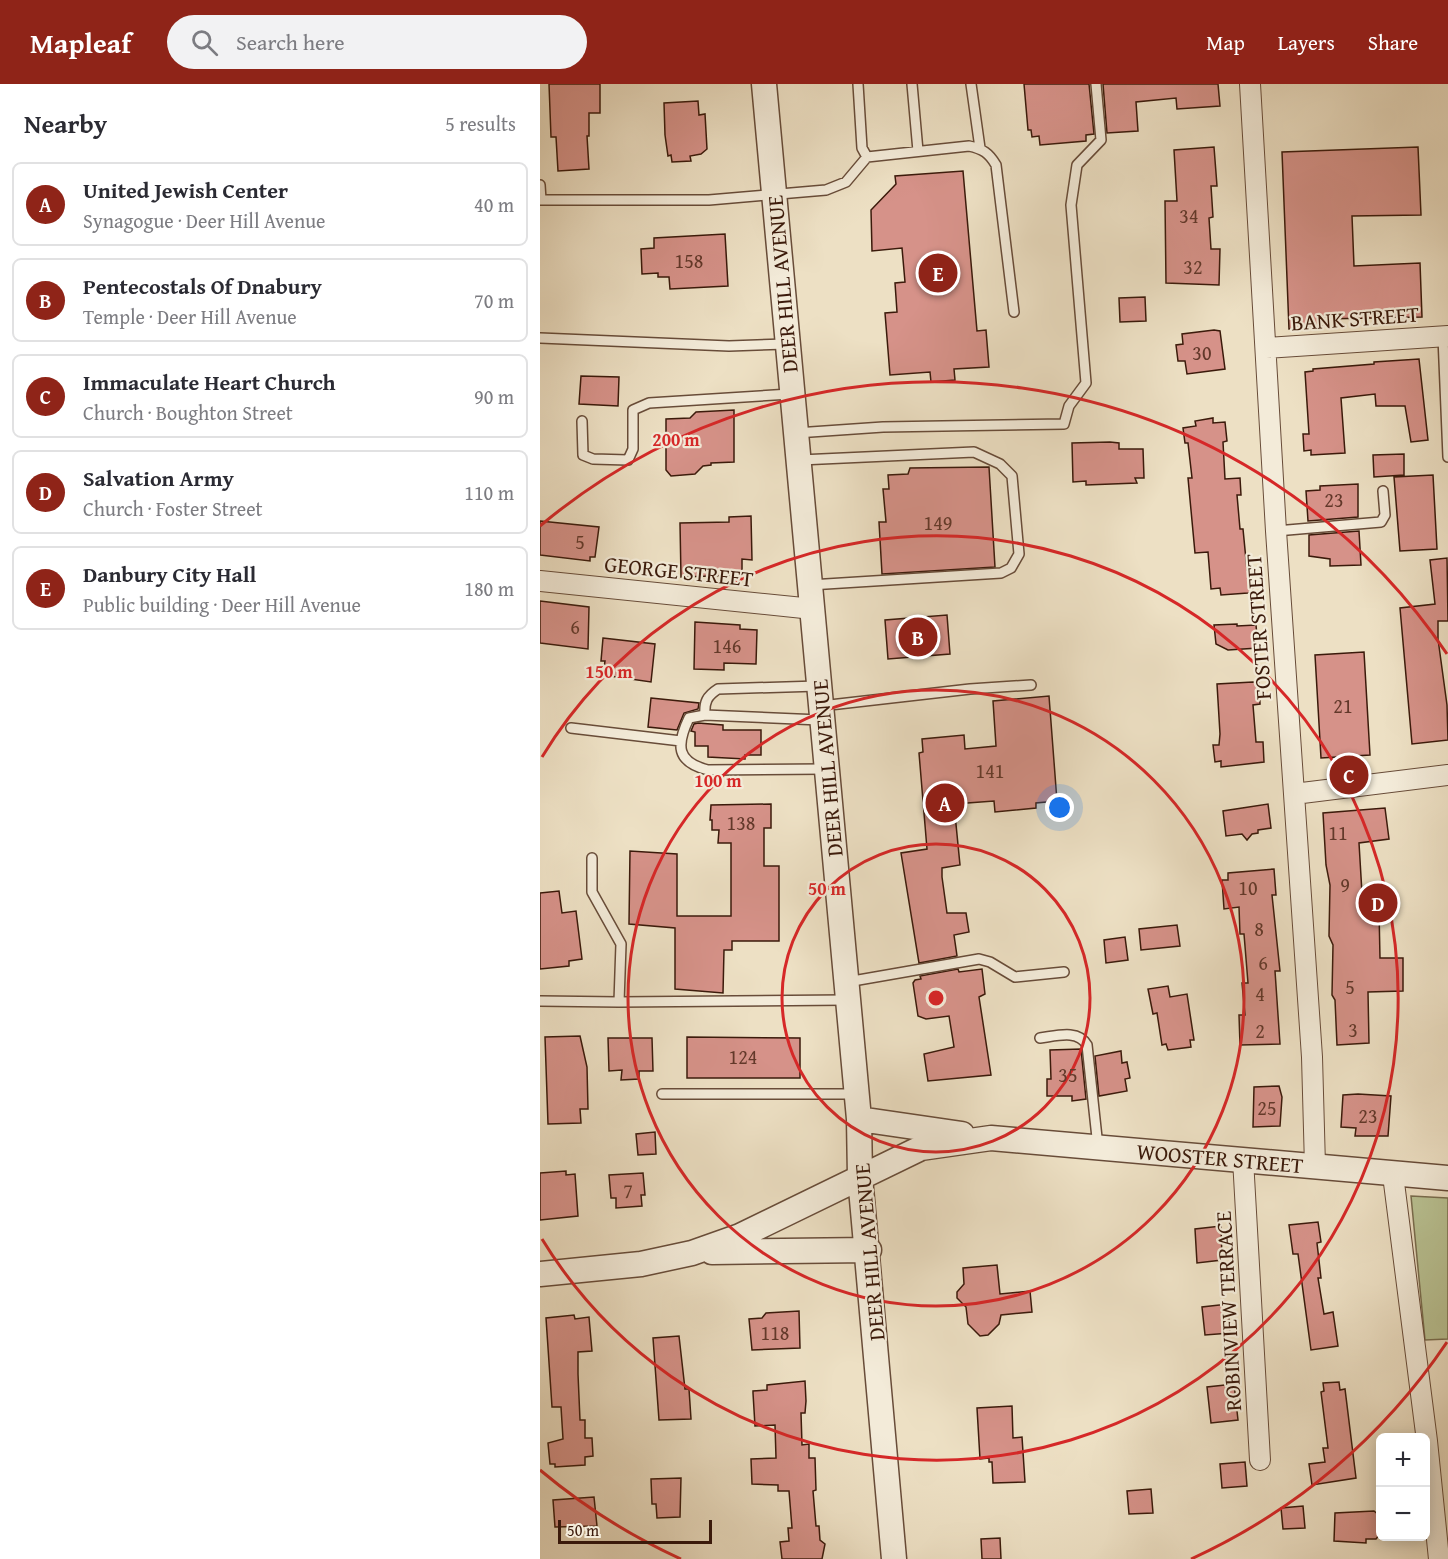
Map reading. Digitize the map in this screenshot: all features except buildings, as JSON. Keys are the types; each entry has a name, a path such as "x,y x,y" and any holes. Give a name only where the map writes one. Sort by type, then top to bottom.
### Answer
{"street":[{"name":"DEER HILL AVENUE","path":"764,84 857,1094 860,1177 869,1250 894,1559"},
{"name":"FOSTER STREET","path":"1250,84 1276,531 1312,1057 1315,1166"},
{"name":"BANK STREET","path":"1266,348 1445,336"},
{"name":"GEORGE STREET","path":"540,581 812,597"},
{"path":"1294,794 1448,775"},
{"name":"WOOSTER STREET","path":"859,1119 991,1138 1243,1159 1393,1175 1448,1178"},
{"name":"WOOSTER STREET","path":"692,1253 740,1236 921,1148 991,1138"},
{"name":"ROBINVIEW TERRACE","path":"1243,1159 1260,1460"},
{"path":"1393,1175 1427,1441 1439,1559"},
{"path":"540,1274 641,1264 692,1253 869,1250"}],"lane":[{"path":"858,84 862,148 867,157"},
{"path":"912,84 918,151"},
{"path":"971,84 980,148"},
{"path":"796,433 883,428 1064,424 1069,406 1086,383 1071,205 1077,165 1101,140 1096,84"},
{"path":"540,185 541,200 709,200 774,195 826,190 846,182 867,157 969,146 980,148 989,153 996,165 1014,312"},
{"path":"1445,336 1448,457"},
{"path":"540,338 729,346 788,344"},
{"path":"582,421 583,455 592,459 628,460 633,449 633,410 650,402 793,394"},
{"path":"799,460 974,452 1000,464 1012,476 1019,554 1011,568 1001,573 812,597"},
{"path":"1276,531 1381,522 1385,515 1383,491"},
{"path":"827,769 708,770 694,767 682,755 681,741 689,718 705,715 1031,685"},
{"path":"705,715 705,703 710,693 718,689 821,704"},
{"path":"571,728 681,741"},
{"path":"592,858 592,892 621,944 620,1002"},
{"path":"540,1001 620,1002 847,991 979,959 990,962 1015,977 1064,972"},
{"path":"1040,1038 1074,1035 1084,1040 1087,1045 1098,1147"},
{"path":"662,1094 857,1094"}],"green space":[{"path":"1411,1196 1448,1198 1448,1339 1425,1340"}],"place":[{"name":"Danbury City Hall","path":"938,273"},
{"name":"Pentecostals Of Dnabury","path":"918,637"},
{"name":"Immaculate Heart Church","path":"1349,775"},
{"name":"United Jewish Center","path":"945,803"},
{"name":"Salvation Army","path":"1378,903"}]}
